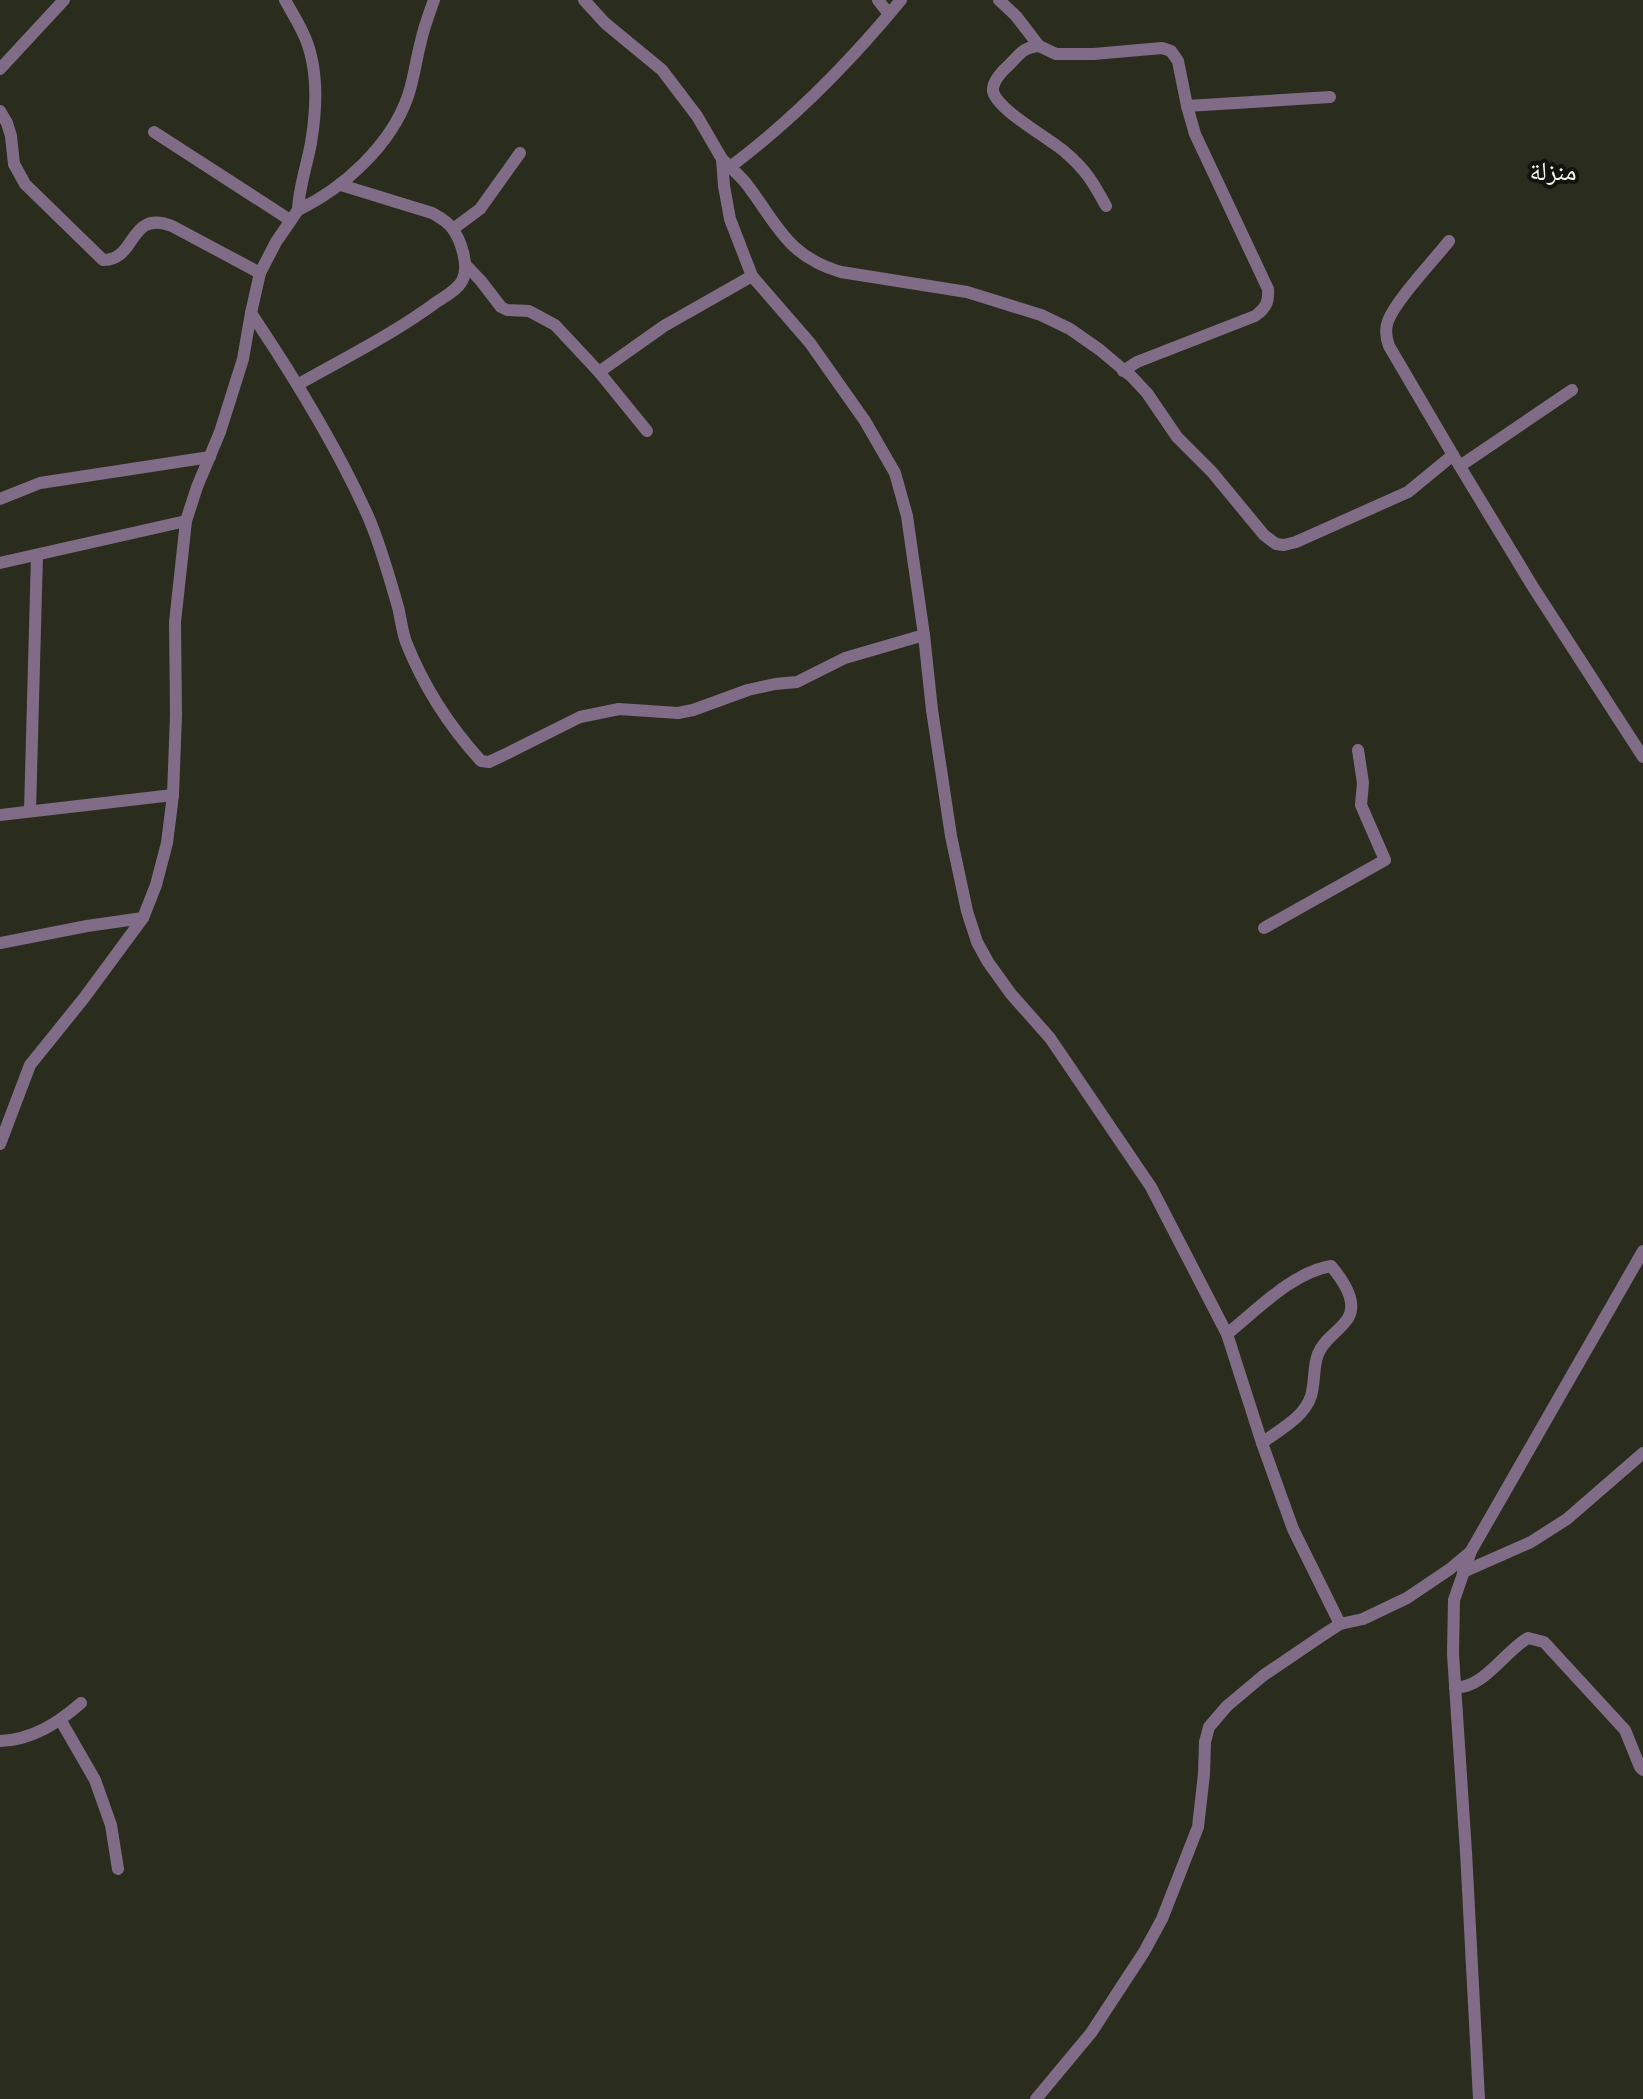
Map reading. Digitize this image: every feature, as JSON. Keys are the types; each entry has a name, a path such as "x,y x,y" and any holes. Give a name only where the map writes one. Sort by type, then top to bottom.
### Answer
{"street":[{"path":"0,69 64,0"},
{"path":"0,1144 30,1065 103,974 143,918 167,843 173,795 176,715 175,622 186,521 220,432 243,359 260,273 294,215 311,140 315,80 309,47 285,0"},
{"path":"294,215 341,185 394,126 413,79 434,0"},
{"path":"584,0 605,23 662,70 697,116 726,163 744,181 793,247 821,266 841,272 967,292 1041,315 1070,329 1132,377 1177,437 1212,472 1264,535 1276,544 1296,542 1408,492 1572,390"},
{"path":"878,0 889,14"},
{"path":"726,163 781,126 816,93 901,0"},
{"path":"999,0 1039,46 1056,54 1162,48 1171,51 1178,61 1195,134 1268,289 1269,300 1255,316 1137,362 1123,371"},
{"path":"1039,46 1026,47 1004,70 994,83 995,95 1022,122 1063,150 1090,177 1106,206"},
{"path":"1187,106 1330,97"},
{"path":"0,111 11,136 18,174 103,260 120,255 144,225 157,221 260,273"},
{"path":"154,132 294,215"},
{"path":"453,229 480,209 520,153"},
{"path":"726,163 724,186 730,219 752,276 810,343 865,421 895,473 907,516 951,836 977,942 1011,994 1050,1038 1151,1187 1227,1334 1293,1529 1340,1624"},
{"path":"299,384 436,303 461,283 465,264 458,238 445,221 432,213 341,185"},
{"path":"1449,241 1398,304 1388,322 1386,336 1389,346 1541,600 1643,757"},
{"path":"465,264 501,307 529,311 555,325 599,372 647,431"},
{"path":"599,372 664,326 752,276"},
{"path":"251,313 299,384 368,516 399,609 406,641 421,675 444,714 481,761 489,762 580,717 619,709 678,713 693,710 748,690 797,682 845,658 924,635"},
{"path":"0,499 40,483 210,457"},
{"path":"0,563 186,521"},
{"path":"30,811 37,555"},
{"path":"1264,928 1385,860 1361,805 1363,783 1358,750"},
{"path":"0,815 173,795"},
{"path":"0,943 143,918"},
{"path":"1479,2099 1453,1654 1454,1600 1471,1551 1643,1251"},
{"path":"1227,1334 1281,1290 1320,1267 1331,1266 1340,1276 1351,1301 1347,1320 1325,1341 1318,1354 1311,1395 1306,1405 1297,1417 1262,1443"},
{"path":"1463,1572 1531,1542 1567,1519 1643,1453"},
{"path":"1036,2099 1091,2033 1162,1919 1198,1827 1209,1727 1227,1706 1264,1675 1340,1624 1363,1619 1407,1598 1471,1551"},
{"path":"1455,1687 1464,1688 1477,1682 1528,1638 1544,1642 1625,1730 1643,1770"},
{"path":"0,1741 27,1737 61,1721 81,1703"},
{"path":"61,1721 95,1780 111,1825 118,1869"}],"district":[{"name":"منزلة","path":"1553,171"}]}
